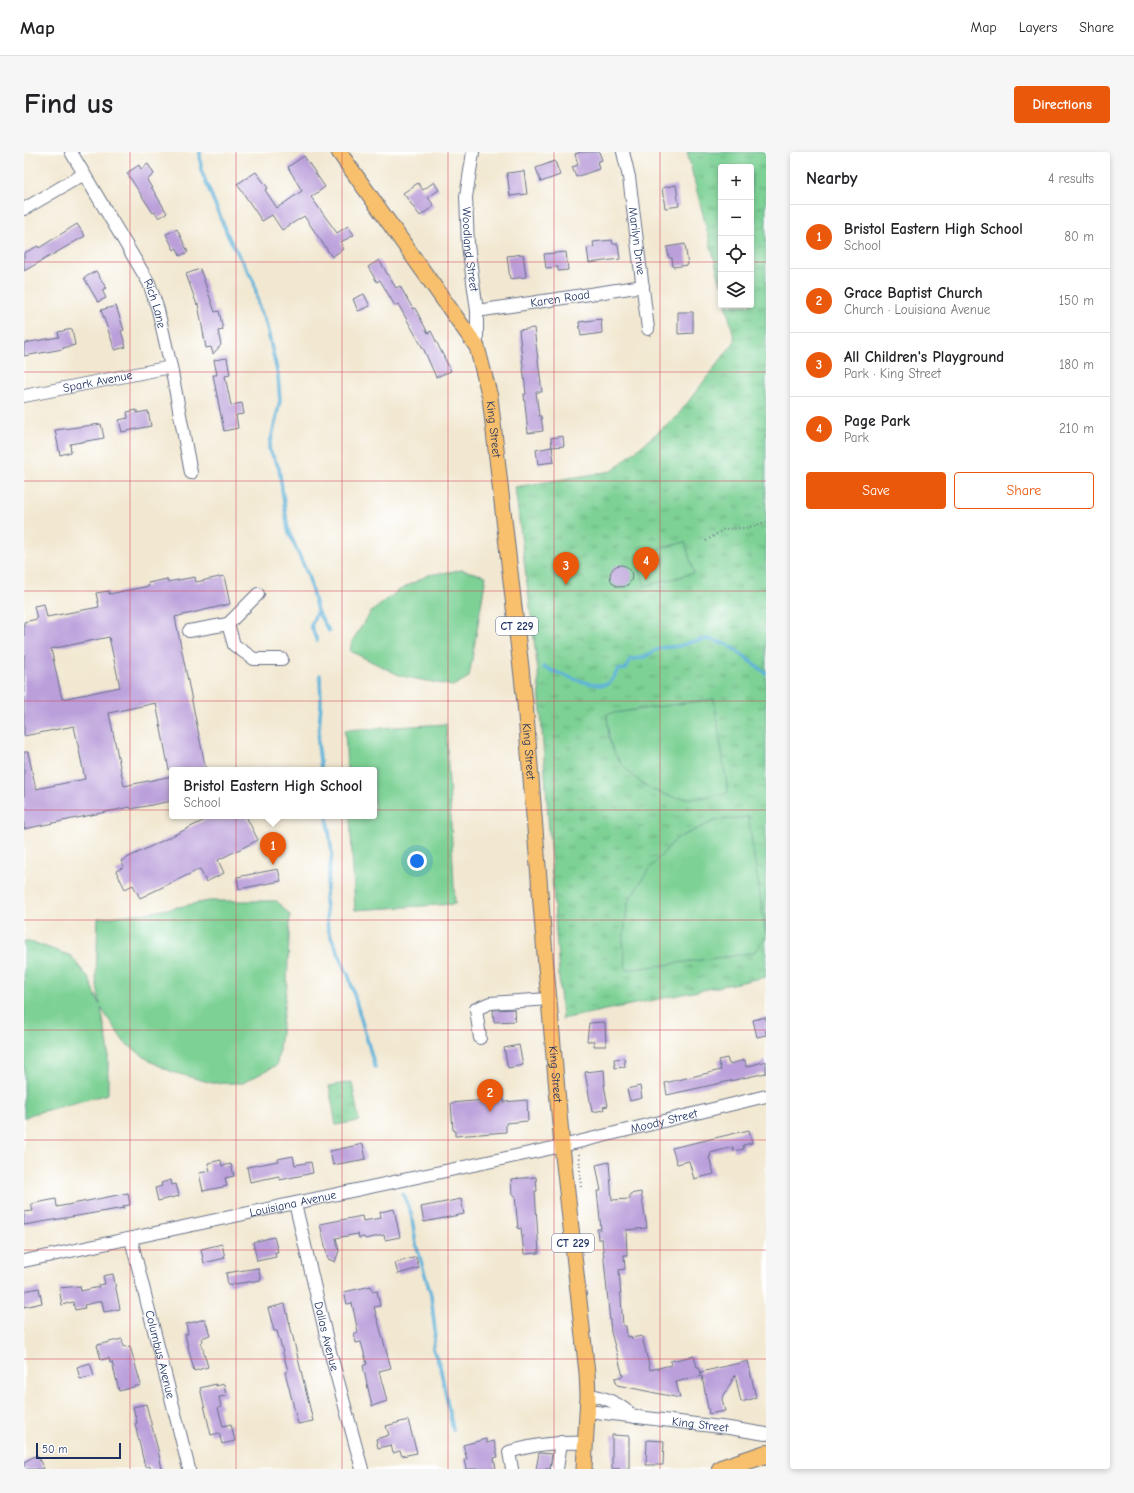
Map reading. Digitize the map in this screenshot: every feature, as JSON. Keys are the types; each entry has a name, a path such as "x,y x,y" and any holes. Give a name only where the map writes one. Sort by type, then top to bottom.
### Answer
{"highway":[{"path":"721,1469 766,1454"}],"main road":[{"name":"King Street","path":"339,152 477,347 490,397 515,604 525,703 562,1146 588,1395 585,1468"}],"street":[{"name":"Rich Lane","path":"71,152 149,283 158,310 171,367 191,473"},
{"name":"Woodland Street","path":"473,152 466,197 468,245 477,312 477,347"},
{"name":"Marilyn Drive","path":"623,152 629,177 648,329"},
{"path":"24,209 84,174"},
{"name":"Karen Road","path":"477,312 643,286"},
{"name":"Spark Avenue","path":"24,396 171,367"},
{"path":"189,631 228,624 258,594"},
{"path":"228,624 234,645 254,658 282,659"},
{"path":"480,1038 476,1009 490,1002 549,999"},
{"name":"Moody Street","path":"562,1146 766,1096"},
{"name":"Louisiana Avenue","path":"24,1261 562,1146"},
{"name":"Dallas Avenue","path":"294,1203 328,1344 362,1469"},
{"name":"Columbus Avenue","path":"131,1239 189,1469"},
{"path":"588,1395 606,1398 616,1402 635,1417"},
{"name":"King Street","path":"588,1411 766,1434"},
{"path":"512,1469 509,1452 534,1444 562,1442 586,1443"},
{"path":"557,1469 562,1442"}],"path":[{"path":"706,541 724,529 746,528 766,522"}],"green space":[{"path":"687,152 766,152 766,977 562,1019 538,672 515,487 612,471 678,415 735,341 727,308 754,308 754,164 718,164 718,273"},
{"path":"685,542 694,573 645,586 636,555"},
{"path":"462,570 486,576 469,677 453,686 401,676 350,651 352,641 371,612 398,591 428,575"},
{"path":"714,699 728,793 698,798 683,798 660,793 642,784 627,770 615,754 609,738 607,714"},
{"path":"446,724 455,904 355,910 350,819 377,819 377,767 347,767 345,730"},
{"path":"748,817 766,936 753,953 626,970 623,941 628,902 648,870 676,839 714,821"},
{"path":"209,901 277,901 290,915 287,984 277,1065 243,1083 212,1083 172,1072 150,1061 124,1042 101,1008 108,1046 108,1094 32,1114 24,1118 24,941 38,944 71,956 89,979 100,1005 96,979 98,918 147,913"},
{"path":"352,1082 359,1121 336,1125 329,1086"}],"building":[{"path":"581,152 599,152 602,160 597,162 599,169 576,177 572,167 578,165 575,154"},
{"path":"304,156 325,187 311,197 337,233 348,226 354,235 341,242 343,249 332,257 304,216 282,230 272,215 262,221 237,184 256,172 268,188 265,190 277,208 302,191 288,167"},
{"path":"555,161 560,175 541,182 536,168"},
{"path":"148,164 154,174 147,180 167,213 159,218 155,212 153,213 127,173 139,165 141,169"},
{"path":"524,171 527,194 510,196 507,173"},
{"path":"434,182 439,190 428,197 434,206 420,216 403,193 418,183 423,190"},
{"path":"676,185 679,206 665,208 662,188"},
{"path":"77,224 85,236 24,271 24,253 38,246 39,248"},
{"path":"177,229 188,252 180,256 177,248 174,250 166,234"},
{"path":"612,240 613,244 618,244 620,259 589,263 587,248 594,247 593,242"},
{"path":"685,244 688,265 673,267 672,258 669,258 667,247"},
{"path":"566,252 568,270 558,271 558,267 546,268 544,254"},
{"path":"523,254 526,277 510,279 507,256"},
{"path":"379,260 396,288 400,286 413,309 415,308 428,333 431,331 451,371 436,377 424,350 398,304 395,306 380,280 377,282 368,267"},
{"path":"200,269 215,312 219,311 223,330 218,331 221,345 213,354 211,347 206,348 198,304 197,305 186,274"},
{"path":"96,271 106,288 102,290 106,298 98,302 84,278"},
{"path":"364,294 370,306 358,311 353,299"},
{"path":"116,306 124,330 121,331 126,347 115,350 101,310"},
{"path":"678,312 693,312 693,333 678,334"},
{"path":"601,319 602,333 581,336 579,322"},
{"path":"534,328 542,392 536,392 539,416 541,416 543,431 528,433 524,394 526,394 519,330"},
{"path":"72,329 75,345 63,349 24,356 24,343 59,337 58,332"},
{"path":"227,358 230,375 225,376 231,405 242,403 244,414 236,415 238,428 224,431 213,375 217,375 214,360"},
{"path":"137,410 137,413 148,411 151,426 122,432 119,420 128,418 127,412"},
{"path":"101,424 104,438 70,444 71,452 60,455 55,430"},
{"path":"563,436 564,446 552,447 551,438"},
{"path":"552,447 554,462 538,464 536,450"},
{"path":"621,565 629,568 632,576 629,584 621,587 613,584 610,576 613,568"},
{"path":"224,576 230,604 175,617 205,767 169,767 169,770 156,703 109,713 124,786 169,777 169,802 131,809 130,807 24,829 24,752 28,752 36,789 85,779 74,726 24,736 24,622 37,619 34,606 44,604 47,617 99,607 96,593 109,591 109,594 149,586 148,583 167,579 167,582 195,577 196,582","holes":["109,637 120,687 62,699 51,649"]},
{"path":"207,819 248,819 258,840 218,860 224,873 206,882 200,869 140,898 133,885 125,889 116,871 124,867 121,861"},
{"path":"278,869 281,881 239,889 237,877"},
{"path":"514,1009 515,1021 494,1022 493,1010"},
{"path":"766,1017 766,1035 757,1037 753,1020"},
{"path":"605,1022 606,1046 594,1046 594,1041 587,1041 589,1023"},
{"path":"519,1045 523,1065 508,1068 504,1048"},
{"path":"624,1058 625,1067 615,1068 614,1059"},
{"path":"727,1058 729,1064 745,1060 746,1067 766,1061 766,1073 667,1095 665,1083 721,1070 718,1060"},
{"path":"604,1070 604,1085 608,1106 603,1107 604,1110 592,1112 585,1072"},
{"path":"640,1086 642,1098 630,1101 627,1089"},
{"path":"503,1090 504,1102 527,1100 528,1121 506,1123 506,1132 455,1136 455,1130 453,1130 451,1103 485,1100 484,1092"},
{"path":"749,1130 752,1143 743,1145 744,1149 733,1151 733,1147 710,1153 711,1156 709,1157 714,1174 694,1179 689,1161 677,1164 672,1148"},
{"path":"363,1144 366,1159 333,1165 330,1151"},
{"path":"293,1156 295,1165 311,1162 313,1173 280,1180 279,1176 250,1182 247,1167 278,1161 278,1159"},
{"path":"221,1160 222,1166 231,1164 234,1176 225,1178 227,1186 203,1191 199,1173 210,1171 208,1163"},
{"path":"609,1162 612,1200 630,1199 630,1194 641,1192 647,1228 626,1230 627,1255 624,1255 625,1269 619,1270 623,1326 626,1326 627,1337 631,1336 631,1338 642,1336 650,1370 671,1365 670,1361 694,1356 701,1374 701,1372 748,1361 756,1398 741,1402 735,1375 722,1399 725,1411 709,1414 702,1376 676,1382 680,1398 617,1385 615,1378 623,1376 611,1332 602,1239 598,1239 597,1229 601,1229 597,1191 601,1191 596,1165"},
{"path":"536,1177 537,1191 535,1191 539,1253 524,1254 521,1228 518,1229 515,1195 512,1195 511,1179"},
{"path":"171,1180 172,1185 176,1184 179,1196 158,1201 155,1188 162,1186 161,1183"},
{"path":"128,1193 130,1205 123,1206 124,1208 24,1225 24,1212 33,1211 31,1204 56,1199 57,1207"},
{"path":"461,1199 464,1214 424,1222 421,1207"},
{"path":"394,1209 400,1237 385,1240 384,1235 365,1239 364,1237 359,1238 358,1234 336,1238 339,1251 335,1262 328,1259 320,1224 362,1216 363,1221 381,1218 380,1212"},
{"path":"274,1237 278,1252 275,1252 276,1257 257,1261 253,1242"},
{"path":"222,1244 225,1258 204,1263 201,1249"},
{"path":"416,1257 419,1268 398,1274 395,1263"},
{"path":"258,1268 261,1280 228,1285 226,1273"},
{"path":"113,1274 120,1309 104,1312 102,1301 84,1305 85,1308 75,1310 73,1302 62,1305 59,1288 80,1286 81,1291 99,1287 98,1285 105,1284 103,1276"},
{"path":"371,1286 373,1292 377,1291 380,1306 374,1307 391,1368 379,1371 387,1401 372,1406 363,1366 367,1364 361,1342 356,1343 354,1334 358,1332 352,1303 347,1304 344,1292"},
{"path":"39,1288 42,1303 24,1307 24,1291"},
{"path":"285,1304 313,1421 298,1424 285,1372 288,1371 277,1331 274,1331 268,1308"},
{"path":"205,1319 210,1335 202,1338 203,1341 201,1342 208,1367 194,1371 185,1334 188,1334 186,1324"},
{"path":"122,1339 124,1347 130,1346 141,1385 119,1391 112,1362 110,1363 109,1358 101,1360 97,1345"},
{"path":"90,1363 94,1376 80,1379 77,1367"},
{"path":"216,1384 216,1386 224,1384 226,1396 219,1397 221,1407 218,1408 223,1426 231,1424 235,1441 222,1444 219,1433 211,1435 200,1388"},
{"path":"146,1404 162,1469 150,1469 150,1466 145,1467 135,1424 137,1423 133,1407"},
{"path":"408,1420 417,1453 402,1456 400,1451 393,1453 391,1445 378,1448 376,1439 389,1435 386,1426"},
{"path":"612,1435 629,1436 629,1468 612,1469"},
{"path":"486,1439 487,1443 494,1441 498,1457 494,1458 496,1469 466,1469 464,1460 467,1459 463,1445"},
{"path":"647,1440 664,1441 663,1465 646,1465"},
{"path":"539,1453 552,1454 550,1469 536,1469"},
{"path":"37,1455 44,1469 24,1469 24,1462"}],"waterway":[{"path":"200,152 201,170 229,238 254,282 259,308 266,323 278,375 280,401 269,449 279,468 288,530 308,575 317,611 311,626 317,641"},
{"path":"317,611 329,631"},
{"path":"543,667 584,682 601,685 607,684 613,680 618,670 626,669 630,660 644,657 660,648 679,646 707,639 729,645 766,673"},
{"path":"320,675 321,703 318,743 321,767"},
{"path":"327,819 332,854 325,899 328,930 349,977 375,1067"},
{"path":"403,1194 411,1213 416,1244 431,1295 435,1331 433,1349 440,1366 453,1430"}],"place":[{"name":"Page Park","path":"646,580"},
{"name":"All Children's Playground","path":"566,585"},
{"name":"Bristol Eastern High School","path":"273,865"},
{"name":"Grace Baptist Church","path":"490,1112"}]}
